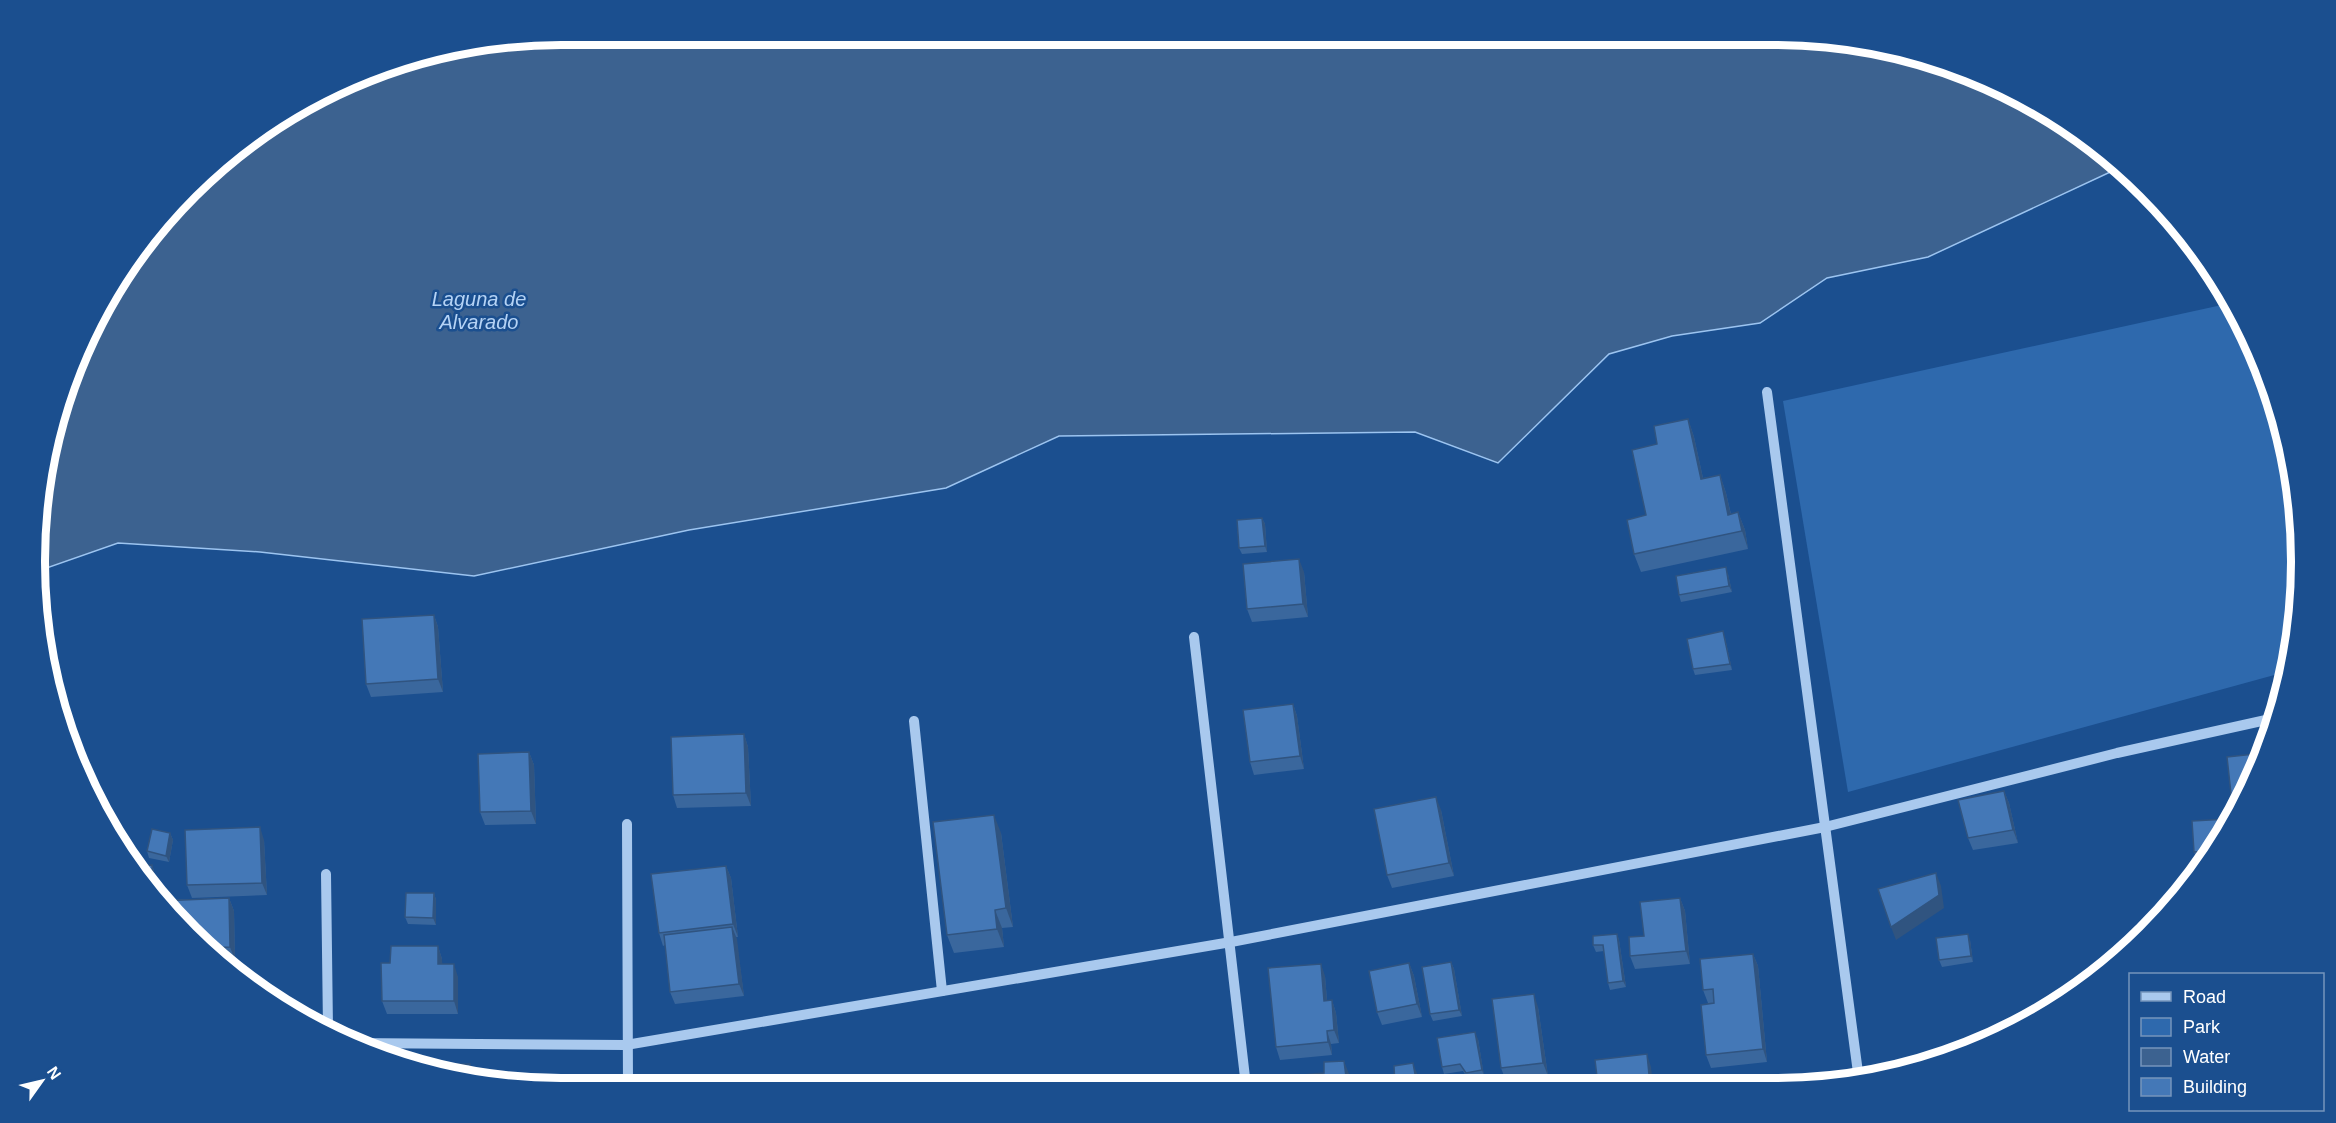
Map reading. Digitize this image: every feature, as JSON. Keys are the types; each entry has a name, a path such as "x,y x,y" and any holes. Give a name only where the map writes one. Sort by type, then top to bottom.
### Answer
{"street":[{"path":"1767,392 1858,1071"},
{"path":"1194,637 1245,1078"},
{"path":"375,1043 626,1045 1231,942 1825,827 2117,753 2266,720"},
{"path":"914,721 942,991"},
{"path":"627,824 628,1078"},
{"path":"326,874 328,1022"}],"green space":[{"path":"2223,305 2238,333 2264,395 2287,494 2290,528 2290,595 2287,629 2278,674 1848,792 1783,401"}],"water":[{"name":"Laguna de Alvarado","path":"562,45 1808,46 1875,55 1941,72 1972,84 2033,114 2112,171 1928,257 1827,278 1760,323 1672,336 1609,354 1498,463 1415,432 1059,436 946,488 689,530 474,576 260,552 118,543 45,569 49,494 72,395 98,333 132,275 173,221 196,196 221,173 275,132 303,114 364,84 395,72 461,55 494,49"}],"building":[{"path":"1688,419 1701,479 1720,475 1728,515 1738,512 1742,531 1634,554 1627,520 1646,515 1632,450 1657,444 1654,426"},
{"path":"1262,518 1265,546 1239,548 1237,520"},
{"path":"1299,559 1303,604 1247,609 1243,564"},
{"path":"1726,567 1729,586 1679,595 1676,576"},
{"path":"434,615 438,679 366,684 362,619"},
{"path":"1723,631 1730,664 1693,669 1687,639"},
{"path":"1293,704 1300,756 1250,762 1243,710"},
{"path":"744,734 746,793 673,795 671,737"},
{"path":"529,752 531,811 480,812 478,754"},
{"path":"2254,754 2232,802 2227,757"},
{"path":"2004,791 2013,830 1968,838 1958,800"},
{"path":"1436,797 1449,863 1387,875 1374,809"},
{"path":"994,815 1006,908 995,910 997,929 947,935 933,822"},
{"path":"2222,819 2201,852 2194,852 2192,821"},
{"path":"260,827 262,883 187,885 185,830"},
{"path":"152,829 170,833 166,856 147,851"},
{"path":"144,865 152,865 152,877 152,876"},
{"path":"726,866 733,924 659,933 651,874"},
{"path":"1936,873 1939,895 1891,927 1878,889"},
{"path":"406,893 434,893 433,918 405,917"},
{"path":"229,898 230,947 218,947 172,901"},
{"path":"1680,898 1686,951 1630,956 1629,937 1644,936 1640,902"},
{"path":"732,927 739,984 670,992 664,935"},
{"path":"1617,934 1623,981 1608,983 1603,945 1593,945 1593,936"},
{"path":"1968,934 1971,956 1939,960 1936,938"},
{"path":"391,946 438,946 438,964 454,964 454,1001 382,1001 381,963 390,963"},
{"path":"1753,954 1763,1049 1706,1055 1701,1005 1714,1003 1713,989 1703,990 1700,959"},
{"path":"1451,962 1459,1010 1430,1014 1422,967"},
{"path":"1409,963 1417,1004 1377,1012 1369,971"},
{"path":"1321,964 1324,1001 1332,1000 1334,1030 1327,1031 1328,1042 1276,1047 1268,968"},
{"path":"1534,994 1543,1063 1501,1068 1492,999"},
{"path":"1475,1032 1482,1070 1466,1073 1460,1064 1442,1067 1437,1038"},
{"path":"1647,1054 1649,1078 1597,1078 1595,1060"},
{"path":"1344,1061 1346,1078 1269,1078 1324,1073 1324,1062"},
{"path":"1413,1063 1416,1078 1395,1078 1394,1066"},
{"path":"446,1064 470,1064 470,1070 461,1068"}]}
